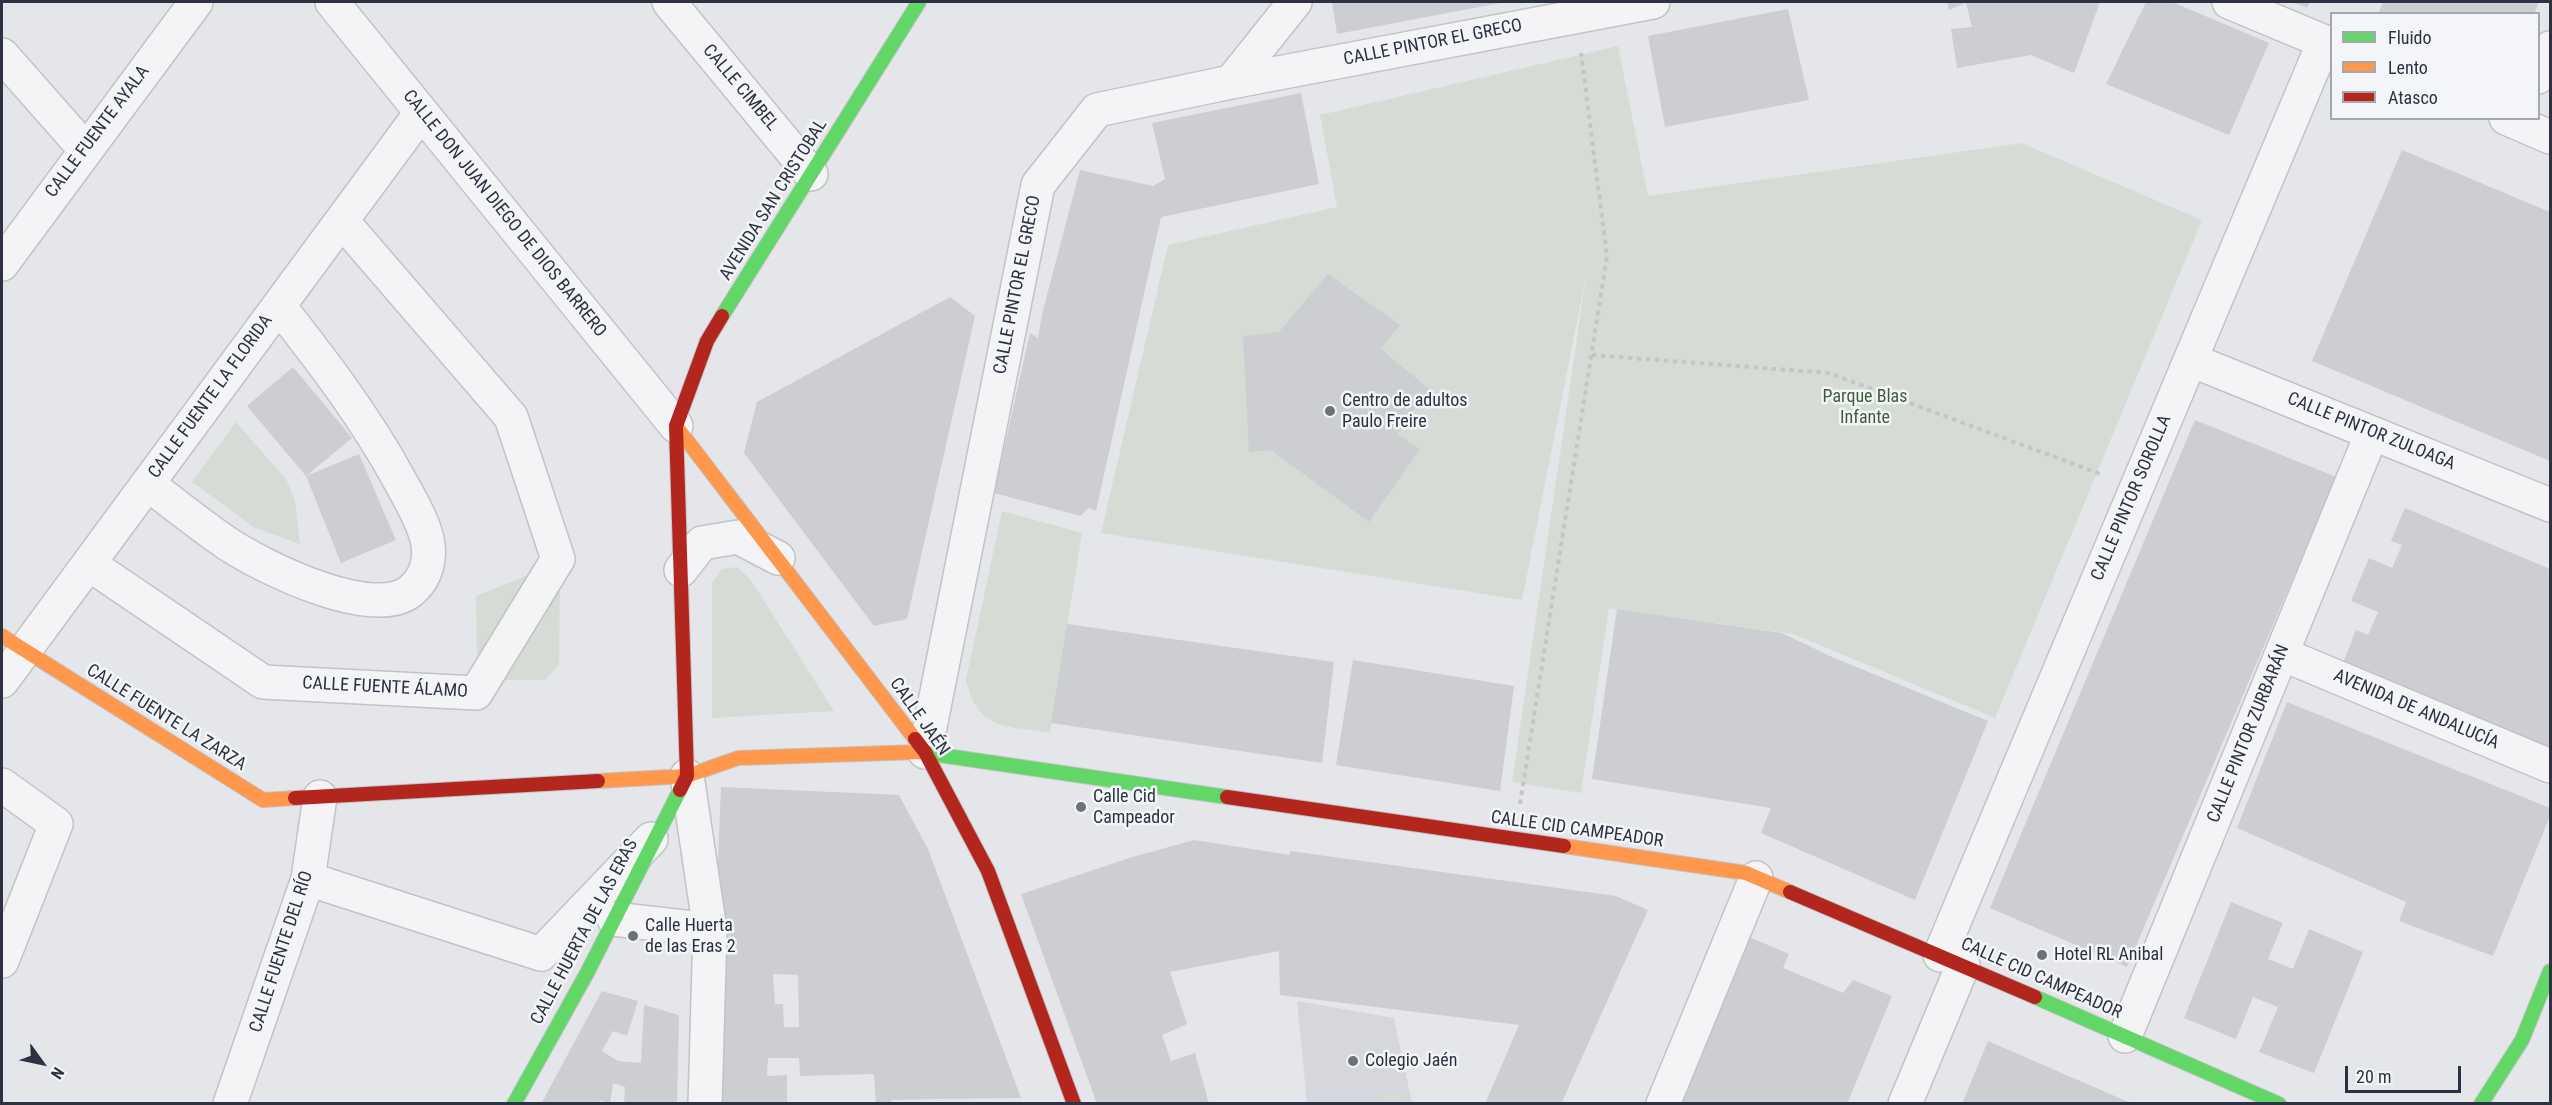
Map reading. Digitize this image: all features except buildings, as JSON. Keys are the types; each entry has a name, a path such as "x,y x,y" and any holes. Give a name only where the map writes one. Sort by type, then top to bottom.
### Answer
{"street":[{"name":"CALLE FUENTE AYALA","path":"2,264 196,2"},
{"name":"CALLE DON JUAN DIEGO DE DIOS BARRERO","path":"332,2 676,426"},
{"name":"CALLE CIMBEL","path":"669,2 811,174"},
{"name":"AVENIDA SAN CRISTOBAL","path":"676,426 707,341 919,2"},
{"path":"1231,82 1295,2"},
{"name":"CALLE PINTOR EL GRECO","path":"926,752 1038,185 1097,110 1231,82 1653,2"},
{"path":"2229,2 2328,43"},
{"name":"CALLE PINTOR SOROLLA","path":"1905,1104 1951,960 2139,483 2328,43"},
{"path":"2540,72 2550,48"},
{"path":"2,56 85,149"},
{"name":"CALLE FUENTE LA FLORIDA","path":"2,681 13,643 88,564 421,113"},
{"path":"2515,120 2550,137"},
{"name":"CALLE FUENTE ÁLAMO","path":"88,564 263,682 476,693 558,559 511,417 342,221"},
{"path":"148,484 228,544 296,578 349,595 379,600 400,597 411,591 420,581 428,564 428,545 423,528 406,492 358,409 279,306"},
{"name":"CALLE PINTOR ZULOAGA","path":"2191,360 2550,505"},
{"name":"CALLE JAÉN","path":"676,426 926,752 988,871 1074,1104"},
{"name":"CALLE HUERTA DE LAS ERAS","path":"514,1104 614,919 687,776 676,426"},
{"name":"CALLE PINTOR ZURBARÁN","path":"2125,1036 2373,433"},
{"path":"681,570 702,543 738,537 778,558"},
{"name":"CALLE FUENTE LA ZARZA","path":"13,643 263,800 320,797"},
{"name":"AVENIDA DE ANDALUCÍA","path":"2282,654 2550,766"},
{"name":"CALLE CID CAMPEADOR","path":"687,776 738,758 926,752 1746,873 2279,1104"},
{"path":"320,797 687,776 710,930 705,1104"},
{"path":"2,785 56,824 2,961"},
{"name":"CALLE FUENTE DEL RÍO","path":"230,1104 308,879 320,797"},
{"path":"308,879 541,954 658,831"},
{"path":"1663,1104 1756,878"},
{"path":"614,919 710,930"},
{"path":"2481,1104 2522,1040 2550,971"}],"path":[{"path":"1512,839 1527,773 1607,256 1576,16"},
{"path":"1592,355 1829,373 2097,474 2139,483"}],"shaded area":[{"name":"Colegio Jaén","path":"1297,1001 1394,1018 1412,1103 1307,1103"}],"green space":[{"name":"Parque Blas Infante","path":"1618,46 1648,196 2022,143 2202,220 1995,718 1793,634 1609,608 1581,793 1512,782 1586,276 1522,600 1101,533 1168,245 1337,207 1320,115"},
{"path":"236,422 286,479 295,501 300,544 255,528 192,482"},
{"path":"1002,511 1082,533 1050,733 1007,726 986,718 971,697 966,680"},
{"path":"737,567 751,580 834,711 712,718 712,583 722,569"},
{"path":"540,570 560,589 559,665 545,680 500,680 477,659 476,596"},
{"path":"1403,1092 1405,1103 1358,1103"}],"traffic: fast":[{"path":"722,316 919,2"},
{"path":"919,752 1227,797"},
{"path":"514,1104 587,973 680,790"},
{"path":"2481,1104 2522,1040 2550,971"},
{"path":"2035,997 2279,1104"}],"traffic: slow":[{"path":"676,426 915,739"},
{"path":"2,636 263,800 295,798"},
{"path":"598,781 687,776 738,758 919,752"},
{"path":"1564,846 1746,873 1790,892"}],"traffic: jam":[{"path":"680,790 687,776 676,426 707,341 722,316"},
{"path":"915,739 925,752 988,871 1074,1104"},
{"path":"295,798 598,781"},
{"path":"1227,797 1564,846"},
{"path":"1790,892 2035,997"}],"place":[{"name":"Centro de adultos Paulo Freire","path":"1330,411"},
{"name":"Calle Cid Campeador","path":"1081,807"},
{"name":"Calle Huerta de las Eras 2","path":"633,936"},
{"name":"Hotel RL Anibal","path":"2042,955"},
{"name":"Colegio Jaén","path":"1353,1061"}]}
